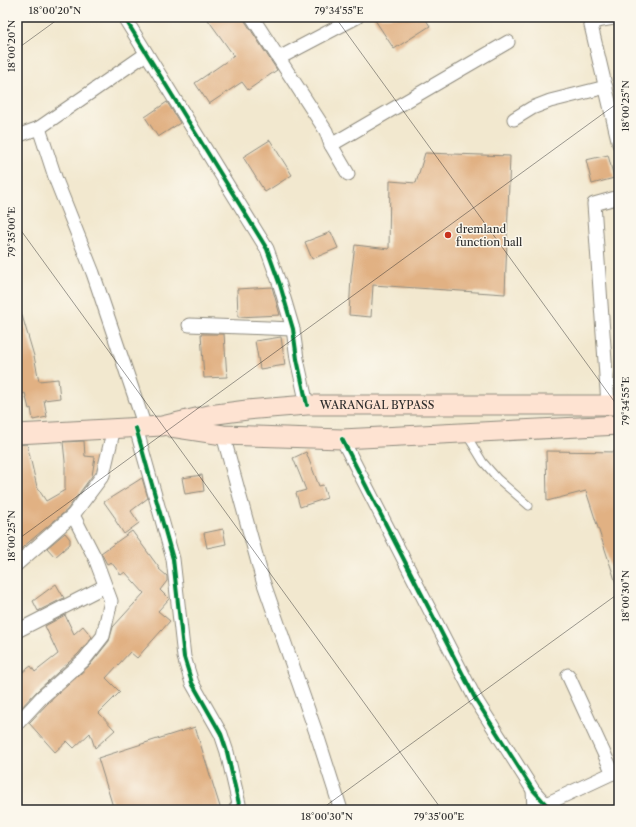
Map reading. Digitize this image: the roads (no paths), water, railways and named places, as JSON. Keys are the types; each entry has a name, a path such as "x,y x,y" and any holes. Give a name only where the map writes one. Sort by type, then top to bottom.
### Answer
{"main road":[{"name":"WARANGAL BYPASS","path":"17,434 148,427 209,415 307,405 613,404"},
{"path":"148,427 223,435 342,439 619,425"}],"street":[{"path":"124,17 267,249 280,285 293,329 307,405"},
{"path":"252,17 326,131 331,145 348,174"},
{"path":"279,58 357,17"},
{"path":"619,17 590,20 619,144"},
{"path":"331,145 508,42"},
{"path":"17,136 39,128 146,54"},
{"path":"514,119 532,108 550,101 606,87"},
{"path":"39,128 56,180 93,273 148,427 173,559 184,657 192,683 221,734 227,752 239,804 235,810"},
{"path":"613,404 594,204 619,197"},
{"path":"189,325 293,329"},
{"path":"17,564 73,515 103,475 114,428"},
{"path":"223,435 263,581 319,741 341,810"},
{"path":"342,439 476,700 533,790 548,807 616,771 568,675"},
{"path":"18,722 42,697 84,660 103,636 111,601 95,558 73,515"},
{"path":"17,631 105,586"},
{"path":"533,790 534,810"}],"lane":[{"path":"465,433 483,462 498,479 529,506"}],"place":[{"name":"dremland function hall","path":"448,235"}]}
